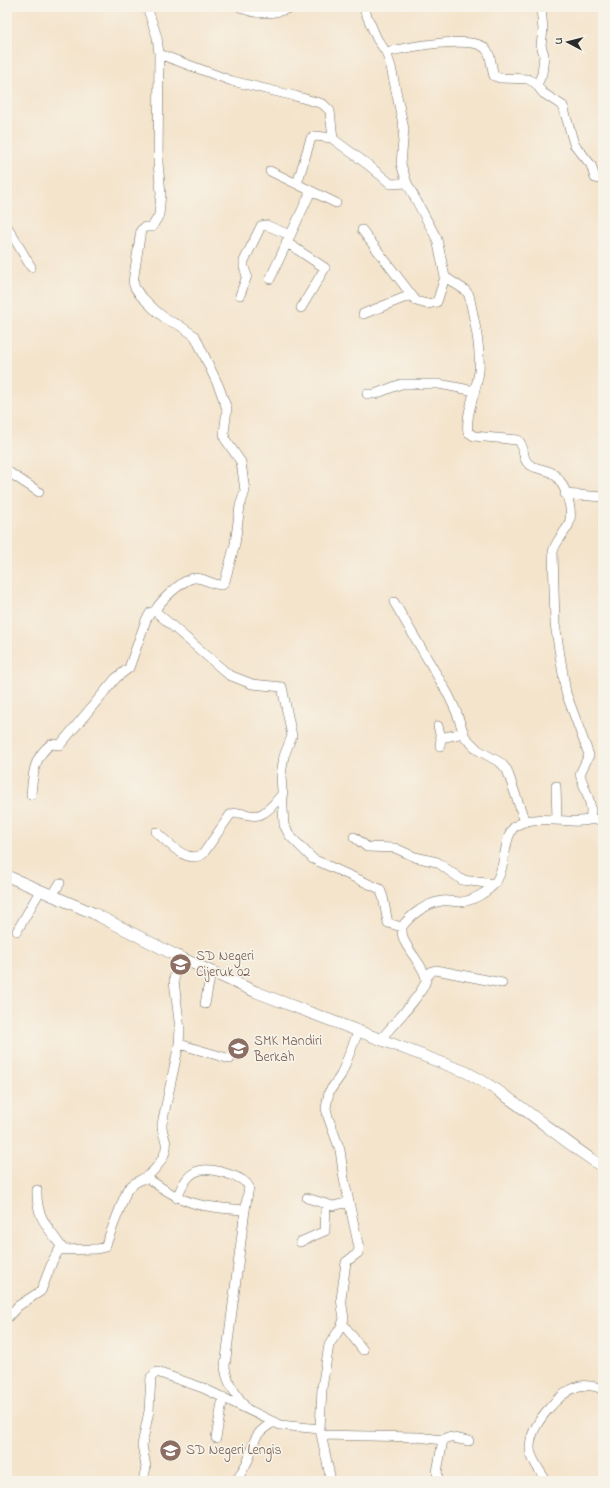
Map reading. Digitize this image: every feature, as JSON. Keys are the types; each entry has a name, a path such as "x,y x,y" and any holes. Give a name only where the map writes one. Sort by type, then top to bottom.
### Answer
{"main road":[{"path":"7,876 100,916 211,972 331,1022 451,1066 493,1087 571,1146 603,1167"}],"street":[{"path":"31,796 34,764 51,744 60,745 116,678 128,670 150,612 155,611 162,601 191,578 217,585 222,584 225,581 234,544 240,506 245,491 241,462 225,439 224,433 227,409 199,342 188,331 167,320 154,309 140,295 133,282 141,230 145,227 152,227 159,215 161,193 157,132 159,54 157,37 147,7"},
{"path":"240,7 251,12 262,14 292,7"},
{"path":"362,230 416,301 427,304 437,302 446,277 437,239 407,183 401,164 404,141 403,122 392,67 386,52 375,36 363,7"},
{"path":"536,85 542,74 544,55 541,46 543,30 541,7"},
{"path":"386,52 418,45 444,43 477,44 487,50 494,76 500,78 525,78 536,85 542,93 562,106 574,144 591,165 595,178 603,180"},
{"path":"159,54 232,81 323,104 330,111 332,138"},
{"path":"297,184 311,138 316,136 332,138 391,184 407,183"},
{"path":"270,171 336,203"},
{"path":"270,279 311,191"},
{"path":"240,295 247,276 244,268 244,261 261,226 266,225 288,238 324,268 301,308"},
{"path":"7,226 31,267"},
{"path":"446,277 465,290 469,295 479,350 479,371 468,424 468,432 474,436 518,440 524,448 526,461 537,468 547,470 558,478 565,494 570,517 568,526 558,540 553,552 553,610 567,697 589,755 580,774 592,812 589,820"},
{"path":"363,314 411,295"},
{"path":"367,394 374,394 401,384 439,384 475,391"},
{"path":"7,471 39,492"},
{"path":"565,494 603,497"},
{"path":"394,602 448,694 456,710 463,733 467,740 478,750 505,766 525,822"},
{"path":"155,611 229,675 252,684 282,687 292,736 282,764 284,825 290,836 313,859 380,889 388,923 402,927"},
{"path":"438,726 440,742 463,733"},
{"path":"556,786 557,819"},
{"path":"156,832 187,856 199,857 203,854 233,813 259,815 272,805 283,793"},
{"path":"426,978 418,961 405,944 403,938 402,927 409,918 432,904 440,901 467,901 484,892 494,884 502,867 508,835 512,828 525,822 557,819 575,822 603,819"},
{"path":"354,837 368,847 395,848 415,857 437,862 462,880 494,884"},
{"path":"52,896 59,882"},
{"path":"17,931 40,891"},
{"path":"7,1318 18,1306 41,1291 53,1260 59,1250 88,1250 105,1247 127,1190 133,1183 146,1177 162,1158 167,1148 161,1128 179,1044 180,1029 174,981 177,956"},
{"path":"380,1040 422,992 426,978 432,971 436,970 502,983"},
{"path":"205,1004 211,972"},
{"path":"358,1032 341,1075 329,1092 326,1108 340,1150 344,1179 345,1203 359,1244 359,1251 345,1264 341,1291 343,1324 363,1350"},
{"path":"179,1044 230,1059"},
{"path":"177,1198 181,1186 194,1173 204,1168 237,1177 248,1184 249,1187 244,1210 225,1366 226,1376 247,1410"},
{"path":"146,1177 177,1198 207,1208 244,1210"},
{"path":"37,1190 36,1205 39,1214 63,1249"},
{"path":"307,1198 326,1204 345,1203"},
{"path":"300,1242 324,1231 326,1204"},
{"path":"331,1481 321,1432 322,1388 326,1357 331,1341 343,1324"},
{"path":"143,1481 146,1467 142,1445 150,1411 150,1390 153,1374 159,1372 203,1388 280,1425 321,1432 418,1437 443,1440"},
{"path":"546,1481 530,1449 536,1424 565,1393 580,1386 596,1386 603,1392"},
{"path":"216,1438 223,1397"},
{"path":"237,1481 248,1459 254,1438 266,1426 274,1422"},
{"path":"439,1481 437,1472 443,1440 448,1436 469,1441"}],"place":[{"name":"SD Negeri Cijeruk 02","path":"181,964"},
{"name":"SMK Mandiri Berkah","path":"239,1049"},
{"name":"SD Negeri Lengis","path":"170,1450"}]}
